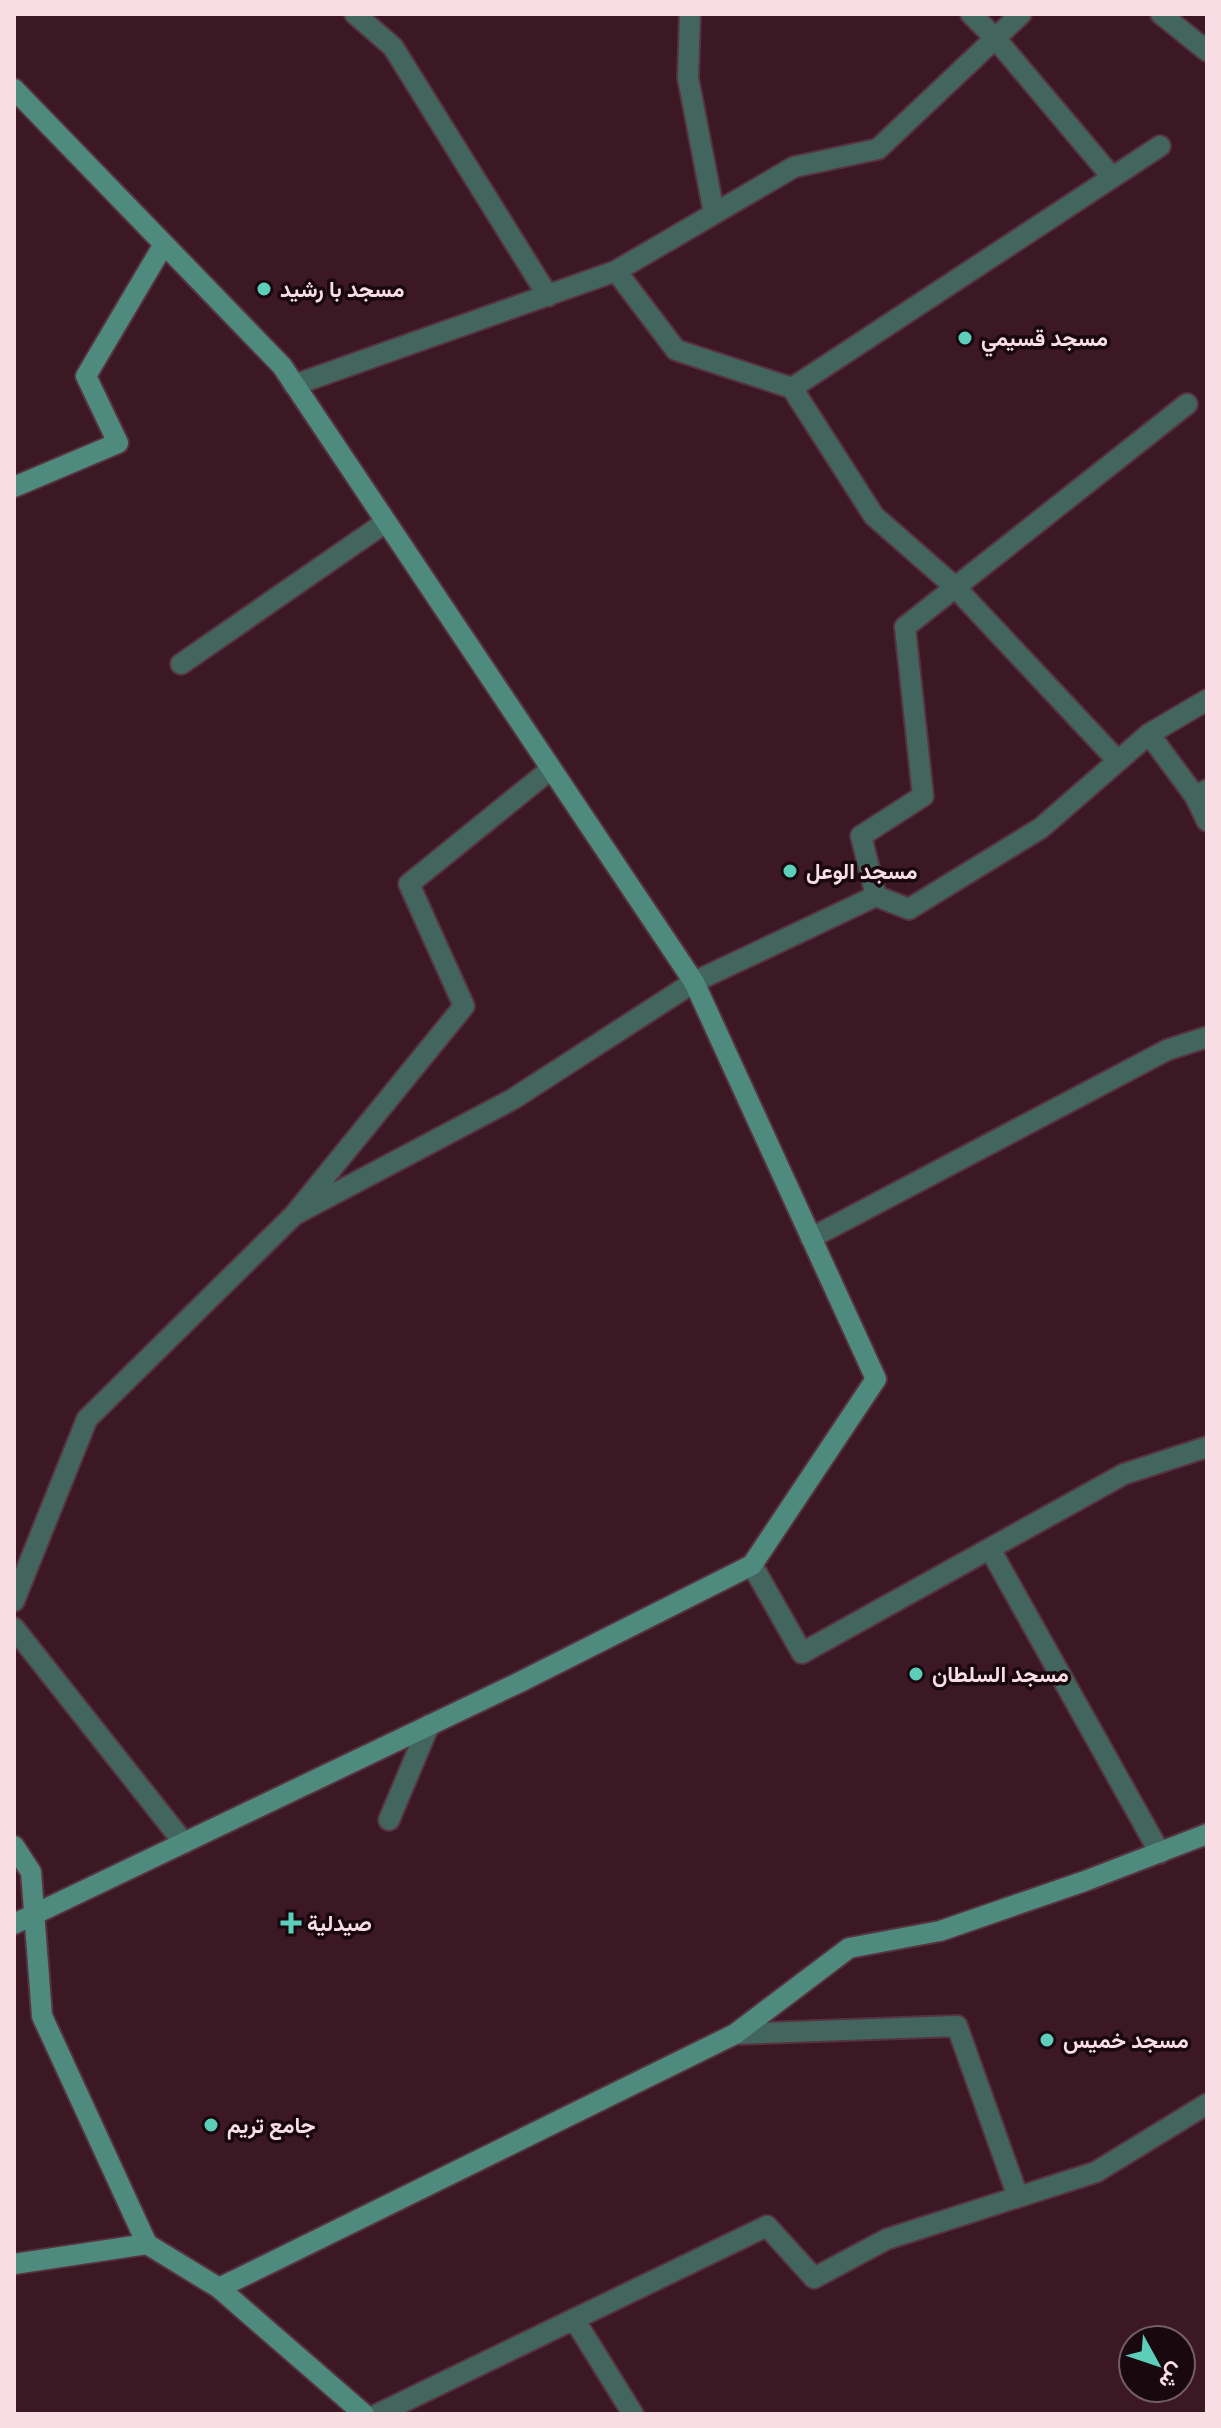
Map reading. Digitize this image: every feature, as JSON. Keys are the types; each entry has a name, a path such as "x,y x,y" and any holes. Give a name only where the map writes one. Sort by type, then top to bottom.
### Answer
{"street":[{"path":"355,14 393,47 548,296"},
{"path":"690,14 688,78 714,213"},
{"path":"971,14 995,38 1112,177"},
{"path":"294,385 616,271 794,167 878,149 1021,14"},
{"path":"1161,14 1207,51"},
{"path":"14,1924 429,1725 752,1565 876,1379 694,982 282,366 17,97"},
{"path":"792,388 1160,146"},
{"path":"14,487 118,443 86,376 164,244"},
{"path":"616,271 676,350 792,388 874,516 955,587 1118,761"},
{"path":"876,896 861,836 923,796 905,627 1187,404"},
{"path":"181,664 386,522"},
{"path":"294,1215 513,1099 694,982 876,896 909,909 1041,828 1149,734 1207,700"},
{"path":"1149,734 1201,793 1207,821"},
{"path":"14,1601 87,1419 294,1215 464,1006 409,884 551,769"},
{"path":"811,1238 1167,1050 1207,1037"},
{"path":"752,1565 802,1653 1124,1474 1207,1447"},
{"path":"990,1549 1160,1853"},
{"path":"14,1628 184,1843"},
{"path":"389,1820 429,1725"},
{"path":"219,2288 735,2034 849,1948 940,1931 1085,1881 1207,1834"},
{"path":"14,1846 31,1872 42,2016 147,2244 219,2288 364,2414"},
{"path":"735,2034 957,2026 1018,2197"},
{"path":"378,2414 767,2226 814,2278 887,2239 1096,2172 1207,2104"},
{"path":"14,2264 147,2244"},
{"path":"574,2319 633,2414"}],"place":[{"name":"مسجد با رشيد","path":"264,289"},
{"name":"مسجد قسيمي","path":"965,338"},
{"name":"مسجد الوعل","path":"790,871"},
{"name":"مسجد السلطان","path":"916,1674"},
{"name":"صيدلية","path":"291,1923"},
{"name":"مسجد خميس","path":"1047,2040"},
{"name":"جامع تريم","path":"211,2125"}]}
